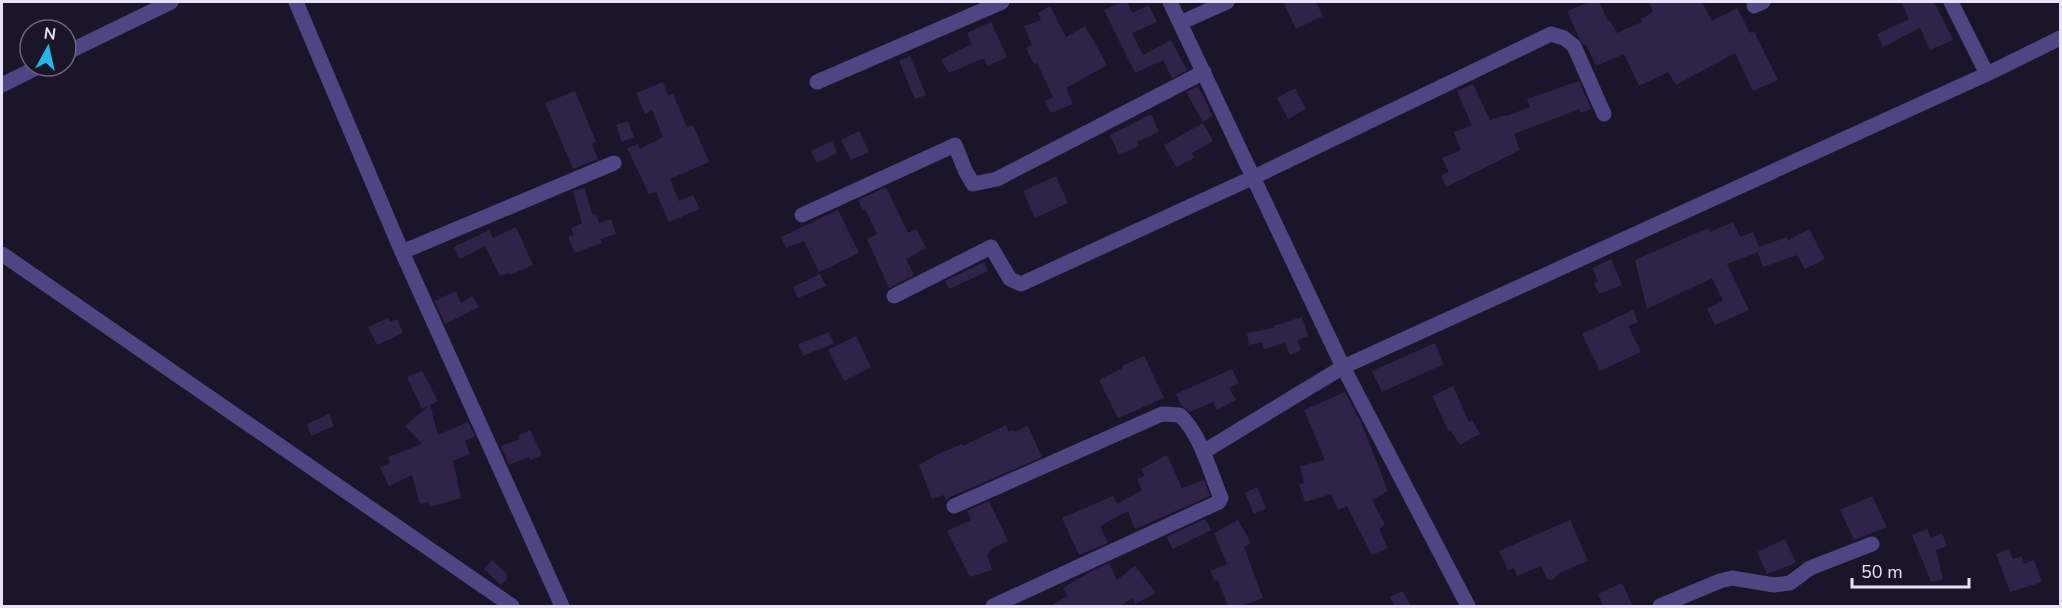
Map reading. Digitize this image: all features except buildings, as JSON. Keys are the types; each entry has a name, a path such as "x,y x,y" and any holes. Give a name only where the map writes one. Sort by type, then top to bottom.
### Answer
{"street":[{"path":"78,47 171,2"},
{"path":"296,2 402,252 562,606"},
{"path":"817,82 1002,2"},
{"path":"1170,2 1343,367 1468,606"},
{"path":"1180,23 1227,2"},
{"path":"1951,2 1987,74"},
{"path":"894,296 991,247 1010,279 1021,284 1254,177 1551,34 1564,38 1574,46 1604,114"},
{"path":"1203,452 1343,367 1987,74 2061,38"},
{"path":"802,215 955,145 973,183 997,179 1204,72"},
{"path":"2,85 18,77"},
{"path":"402,252 615,163"},
{"path":"2,254 512,606"},
{"path":"954,506 1162,414 1180,415 1187,423 1203,452 1221,498 1219,502 993,606"},
{"path":"1660,606 1732,578 1774,585 1790,583 1810,568 1872,544"}]}
